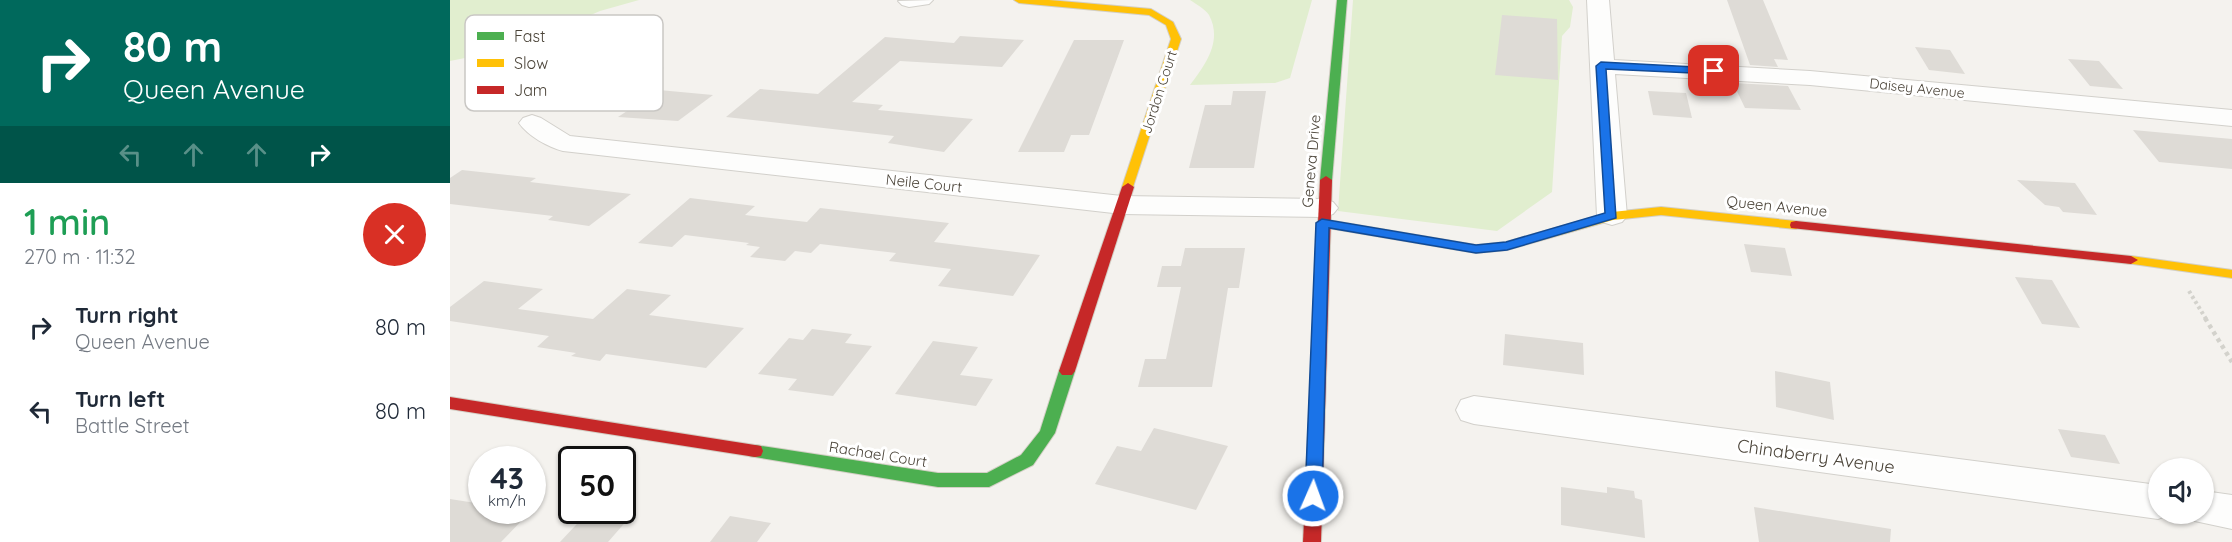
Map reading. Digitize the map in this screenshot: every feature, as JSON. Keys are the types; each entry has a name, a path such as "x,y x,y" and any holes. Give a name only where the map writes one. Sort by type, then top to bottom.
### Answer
{"street":[{"name":"Jordon Court","path":"1019,0 1151,12 1170,24 1176,39 1122,205"},
{"name":"Geneva Drive","path":"1312,542 1323,215 1342,0"},
{"path":"1598,0 1612,216"},
{"name":"Daisey Avenue","path":"1601,66 1799,77 2232,118"},
{"name":"Neile Court","path":"532,123 563,143 1122,205 1323,215"},
{"name":"Rachael Court","path":"450,403 938,480 989,480 1027,460 1047,432 1122,205"},
{"name":"Queen Avenue","path":"1323,215 1476,249 1507,246 1612,216 1661,211 2173,264 2232,274"},
{"name":"Chinaberry Avenue","path":"1474,410 2148,501"},
{"path":"2214,509 2232,512"}],"path":[{"path":"2173,264 2208,326 2232,362"}],"green space":[{"path":"450,0 639,0 591,15 465,15 465,58 450,61"},
{"path":"1190,0 1312,0 1290,78 1275,83 1190,85 1206,61 1214,34 1209,15"},
{"path":"1353,0 1569,0 1573,7 1570,27 1562,36 1552,192 1497,231 1338,211"}],"building":[{"path":"1727,0 1763,0 1788,60 1774,59 1778,67 1750,65"},
{"path":"1502,15 1557,19 1558,80 1495,75"},
{"path":"960,36 1024,40 1002,67 900,61 852,102 883,105 878,110 973,119 944,152 888,143 894,136 726,117 760,89 818,94 885,37 954,43"},
{"path":"1074,40 1124,40 1089,135 1071,135 1064,152 1018,152"},
{"path":"1915,47 1950,50 1965,74 1929,70"},
{"path":"2068,59 2099,61 2123,89 2090,86"},
{"path":"1733,83 1788,86 1801,110 1745,108"},
{"path":"663,90 713,95 678,121 618,117 627,111 663,111"},
{"path":"1233,91 1266,91 1254,168 1189,168 1205,105 1231,105"},
{"path":"1648,91 1686,93 1692,118 1653,115"},
{"path":"2133,130 2232,139 2232,169 2159,162"},
{"path":"462,170 536,178 530,182 631,194 589,226 548,220 553,216 450,204 450,178"},
{"path":"2017,180 2075,183 2097,215 2063,212 2059,207 2045,205"},
{"path":"690,198 755,206 745,215 807,222 820,208 949,223 934,242 1040,255 1013,296 938,286 951,269 889,261 896,253 820,244 811,253 795,251 785,261 750,257 760,247 746,245 749,243 685,235 672,247 638,243"},
{"path":"1744,244 1785,248 1792,276 1751,272"},
{"path":"1185,248 1245,248 1239,288 1228,288 1212,387 1138,387 1145,359 1166,359 1181,287 1157,287 1162,266 1181,266"},
{"path":"2015,277 2052,280 2080,328 2042,324"},
{"path":"484,281 543,289 518,309 593,319 627,289 671,295 649,315 744,328 706,368 606,354 600,361 571,356 576,353 537,347 549,336 450,321 450,307"},
{"path":"812,329 852,334 845,343 872,346 833,396 788,390 797,379 758,374 789,338 803,340"},
{"path":"1505,334 1583,343 1584,375 1503,365"},
{"path":"933,341 978,347 960,375 993,379 976,406 895,394"},
{"path":"1775,371 1830,382 1834,420 1776,407"},
{"path":"1154,428 1228,446 1196,510 1095,484 1117,446 1141,451"},
{"path":"2058,429 2105,435 2120,464 2071,457"},
{"path":"1561,487 1607,493 1607,487 1634,491 1635,498 1642,500 1645,538 1561,525"},
{"path":"450,499 468,502 468,524 518,524 501,542 450,542"},
{"path":"1754,507 1891,529 1890,542 1759,542"},
{"path":"730,516 771,523 757,542 710,542"},
{"path":"577,524 624,524 608,542 560,542"}],"traffic: fast":[{"path":"1326,180 1342,0"},
{"path":"755,451 938,480 989,480 1027,460 1047,433 1067,371"}],"traffic: slow":[{"path":"1019,0 1151,12 1170,24 1176,39 1128,187"},
{"path":"1322,223 1476,249 1507,246 1612,216 1661,211 1796,225"},
{"path":"2131,260 2232,274"}],"traffic: jam":[{"path":"1312,542 1326,180"},
{"path":"1067,371 1128,187"},
{"path":"1796,225 2131,260"},
{"path":"450,403 755,451"}],"route":[{"path":"1313,496 1322,223 1476,249 1507,246 1612,216 1601,66 1714,71"}]}
